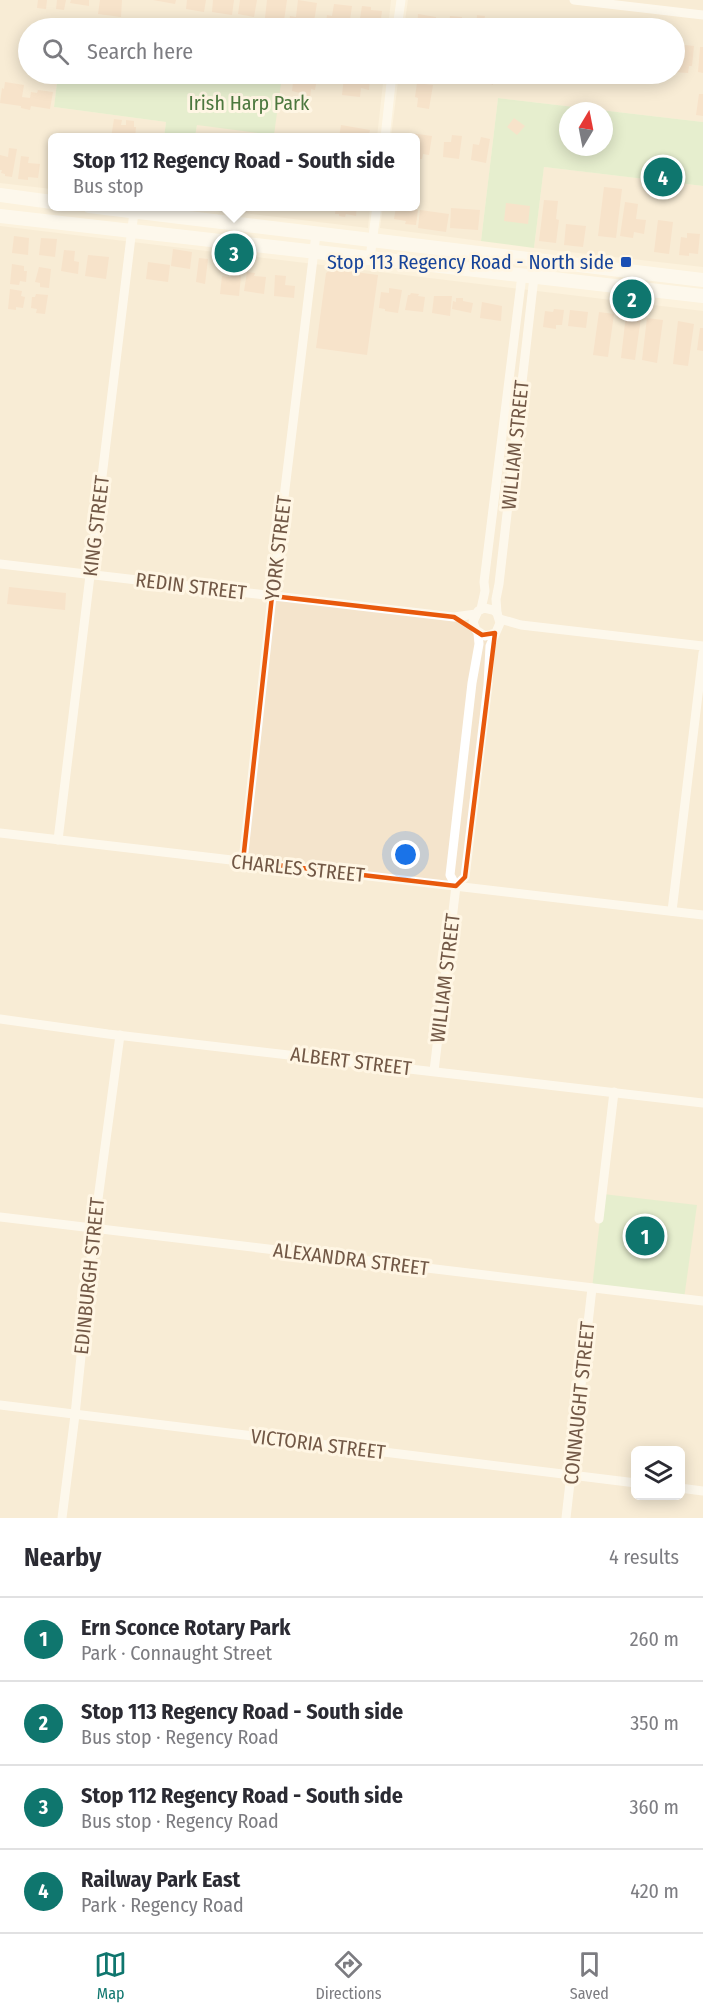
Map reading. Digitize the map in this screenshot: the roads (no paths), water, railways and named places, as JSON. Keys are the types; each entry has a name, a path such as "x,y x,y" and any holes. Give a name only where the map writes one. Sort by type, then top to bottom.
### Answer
{"main road":[{"path":"0,195 48,201"},
{"path":"125,211 703,280"},
{"path":"0,216 703,296"}],"street":[{"path":"398,18 400,0"},
{"path":"574,0 703,15"},
{"path":"386,133 391,84"},
{"path":"370,258 376,211"},
{"name":"KING STREET","path":"58,840 134,212"},
{"name":"YORK STREET","path":"243,861 272,596 316,234"},
{"name":"WILLIAM STREET","path":"478,611 485,591 485,570 528,276"},
{"name":"WILLIAM STREET","path":"456,885 465,877 488,685 490,646 498,624 496,599 500,584 528,276"},
{"name":"REDIN STREET","path":"0,564 454,617 478,611"},
{"path":"498,624 490,609 478,611 473,622 476,630 485,636 498,624 521,625 703,646"},
{"name":"REDIN STREET","path":"454,617 476,630"},
{"name":"WILLIAM STREET","path":"434,1071 456,885 450,875 472,683 479,644 476,630"},
{"path":"672,911 703,653"},
{"name":"CHARLES STREET","path":"0,833 703,915"},
{"name":"ALBERT STREET","path":"0,1019 703,1103"},
{"name":"EDINBURGH STREET","path":"62,1518 94,1229 120,1035"},
{"path":"599,1219 614,1092"},
{"name":"ALEXANDRA STREET","path":"0,1217 703,1301"},
{"name":"CONNAUGHT STREET","path":"566,1518 592,1288"},
{"name":"VICTORIA STREET","path":"0,1405 631,1482"},
{"path":"685,1489 703,1491"}],"place":[{"name":"Railway Park East","path":"663,177"},
{"name":"Stop 112 Regency Road - South side","path":"234,253"},
{"name":"Stop 113 Regency Road - North side","path":"626,262"},
{"name":"Stop 113 Regency Road - South side","path":"632,299"},
{"name":"Ern Sconce Rotary Park","path":"645,1236"}],"park label":[{"name":"Irish Harp Park","path":"249,103"}]}
